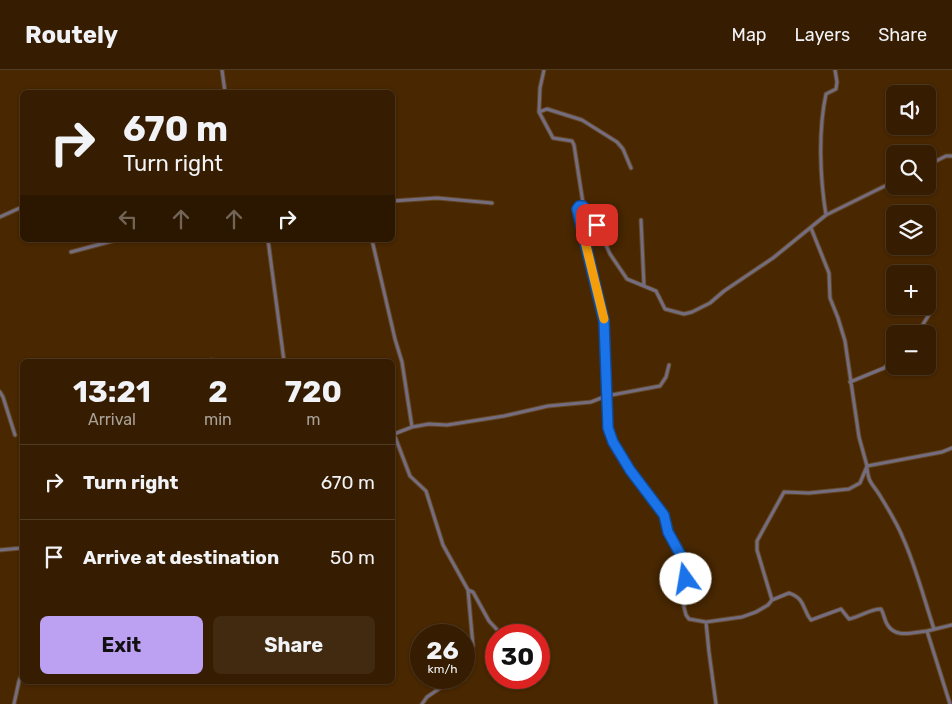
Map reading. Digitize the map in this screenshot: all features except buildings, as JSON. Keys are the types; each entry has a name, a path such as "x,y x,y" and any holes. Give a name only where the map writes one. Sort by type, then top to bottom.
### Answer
{"street":[{"path":"222,70 225,90"},
{"path":"544,70 540,88 539,112 554,138 572,141 574,145 583,203 587,214"},
{"path":"826,215 821,182 823,107 826,94 836,89 835,70"},
{"path":"539,112 547,109 582,120 617,142 623,149 631,168"},
{"path":"936,161 946,156 952,156"},
{"path":"886,185 826,215 773,258 724,291 710,303 684,314 665,309 656,291 627,279 610,254 597,225 587,214 583,206 579,206 577,209 604,321 608,428 613,442 630,470 664,515 668,532 685,563 686,615 689,619 706,622 742,617 756,612 768,605 772,600 789,593 796,595 802,601 811,620 841,609 849,619 856,618 874,609 881,609 886,623 892,631 901,634 927,631 952,625"},
{"path":"395,202 437,198 492,203"},
{"path":"0,217 20,208"},
{"path":"641,220 644,287"},
{"path":"811,228 829,273 830,298 845,341 859,437 868,477 903,536 934,629"},
{"path":"71,252 103,242"},
{"path":"268,242 284,359"},
{"path":"372,242 395,340 402,362 412,427"},
{"path":"395,433 412,427 429,424 447,425 504,416 548,406 590,402 606,396 660,386 666,377 669,365"},
{"path":"850,382 886,367"},
{"path":"0,392 4,397 15,435"},
{"path":"395,439 410,476 426,491 443,545 468,590 470,624"},
{"path":"867,466 942,452 952,448"},
{"path":"772,600 757,550 757,541 784,492 809,493 849,489 860,483 867,466"},
{"path":"0,550 20,548"},
{"path":"468,590 473,592 492,624"},
{"path":"706,622 716,704"},
{"path":"927,631 950,704"},
{"path":"14,704 20,679"},
{"path":"422,704 440,689"}],"slow traffic":[{"path":"584,237 604,319"}],"route":[{"path":"597,225 587,214 583,206 579,206 577,209 604,321 608,428 613,442 630,470 664,515 672,542 685,563 686,579"}]}
